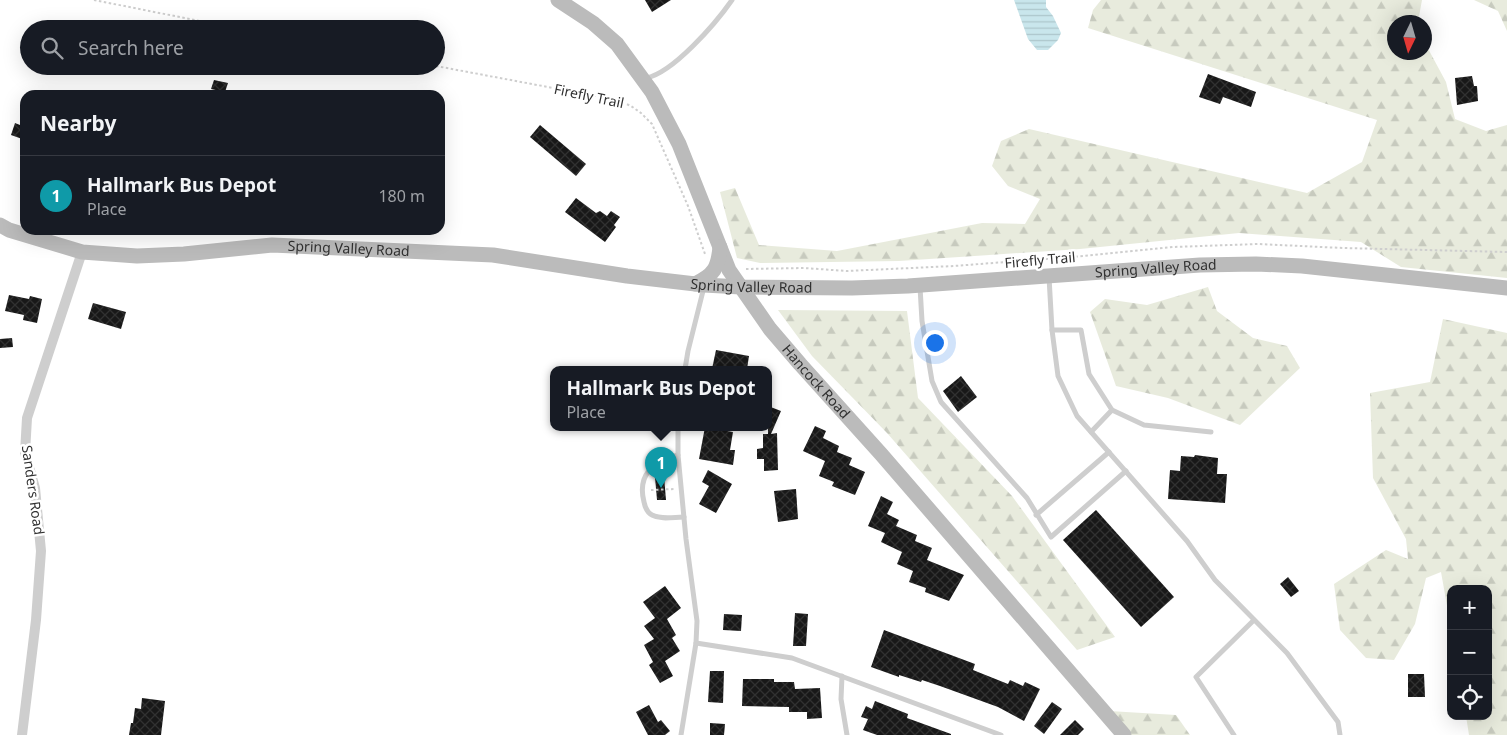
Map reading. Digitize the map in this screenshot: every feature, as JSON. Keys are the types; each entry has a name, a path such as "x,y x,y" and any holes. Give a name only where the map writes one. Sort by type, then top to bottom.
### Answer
{"street":[{"name":"Hancock Road","path":"558,0 593,22 617,44 643,78 679,144 730,270 770,329 881,454 1124,735"},
{"name":"Spring Valley Road","path":"0,225 20,233"},
{"name":"Spring Valley Road","path":"26,235 82,252 137,256 184,254 272,245 493,255 627,276 741,287 852,288 920,286 1200,265 1256,264 1302,266 1507,288"},
{"path":"699,284 716,268 720,247"},
{"name":"Sanders Road","path":"22,735 36,620 41,551 35,488 24,453 27,418 82,252"}],"lane":[{"path":"643,78 655,76 693,46 732,0"},
{"path":"1049,276 1052,330 1058,376 1076,416 1187,541 1215,580 1287,654 1338,722 1340,735"},
{"path":"685,366 699,284"},
{"path":"920,286 922,320 932,381 941,402 1027,498 1051,537 1126,471"},
{"path":"1052,330 1081,330 1089,374 1112,410 1144,425 1211,432"},
{"path":"1091,432 1112,410"},
{"path":"678,431 678,455 684,517 697,621 696,644 681,735"},
{"path":"1036,515 1109,452"},
{"path":"678,455 659,462 650,469 644,477 642,486 643,497 646,508 652,515 663,518 684,517"},
{"path":"1234,735 1196,677 1254,620"},
{"path":"696,644 792,658 1001,735"},
{"path":"842,676 841,699 847,735"}],"path":[{"path":"94,0 195,20"},
{"name":"Firefly Trail","path":"445,68 617,100 636,109 652,124 688,206 711,268 716,268"},
{"name":"Firefly Trail","path":"746,269 804,268 847,271 954,266 1173,247 1258,244 1507,252"},
{"path":"648,490 676,489"}],"green space":[{"path":"1101,0 1422,0 1419,15 1387,15 1387,60 1432,60 1432,56 1446,82 1455,119 1486,131 1507,125 1507,278 1401,267 1361,242 1239,233 1080,249 899,261 760,263 737,258 720,192 735,188 759,245 837,251 982,223 1025,224 1040,199 1008,186 992,166 1001,141 1029,129 1307,193 1362,162 1377,120 1088,28 1093,10"},
{"path":"1474,0 1507,0 1507,31 1498,11"},
{"path":"1208,287 1217,311 1253,338 1287,346 1300,368 1240,425 1168,398 1116,386 1090,312 1105,299 1147,305"},
{"path":"778,310 907,311 918,398 1012,496 1115,637 1077,650 887,433 812,356"},
{"path":"1443,319 1507,333 1507,735 1469,735 1467,720 1492,720 1492,585 1447,585 1447,606 1441,572 1426,578 1415,624 1394,660 1366,658 1340,630 1334,584 1386,550 1408,559 1406,539 1373,478 1370,393 1430,382"},
{"path":"1109,711 1176,715 1190,735 1131,735"}],"water":[{"path":"1014,0 1046,0 1046,7 1053,16 1061,33 1058,40 1048,50 1037,50 1028,39"}],"building":[{"path":"645,0 671,0 652,12"},
{"path":"1208,74 1256,92 1251,107 1223,97 1220,104 1199,97"},
{"path":"1472,76 1474,86 1477,86 1478,101 1457,105 1455,78"},
{"path":"214,80 228,83 226,90 211,89"},
{"path":"15,123 20,125 20,138 11,135"},
{"path":"540,125 586,164 576,176 530,137"},
{"path":"576,198 596,213 600,211 607,216 611,211 620,217 614,225 616,227 605,242 565,212"},
{"path":"9,295 29,299 30,296 42,299 37,323 23,320 24,315 5,311"},
{"path":"93,303 126,312 121,329 88,319"},
{"path":"12,338 13,347 0,348 0,339"},
{"path":"716,350 749,356 747,366 713,366"},
{"path":"961,376 977,397 958,412 943,391"},
{"path":"772,408 781,411 771,434 777,433 778,470 764,471 764,459 757,459 757,449 763,448 763,434 768,434 768,431 772,431"},
{"path":"815,426 826,431 823,438 839,446 837,452 852,458 849,465 865,472 855,495 832,486 834,482 819,476 825,461 803,451"},
{"path":"704,431 733,432 730,450 735,450 733,465 699,459"},
{"path":"1195,455 1218,458 1217,474 1227,474 1225,503 1168,499 1170,470 1180,471 1181,456 1194,457"},
{"path":"708,470 732,484 716,513 699,504 709,486 702,482"},
{"path":"664,476 666,500 657,500 655,477"},
{"path":"796,489 798,519 778,522 774,491"},
{"path":"881,496 893,502 887,514 899,520 896,526 917,535 915,541 932,548 927,560 964,575 949,601 925,592 926,588 909,582 913,571 897,564 902,552 881,542 885,533 868,526"},
{"path":"1096,510 1174,597 1141,627 1063,540"},
{"path":"1288,577 1299,591 1291,597 1280,584"},
{"path":"665,586 681,608 667,619 676,635 672,638 680,651 665,661 673,676 660,683 649,665 653,662 644,645 654,639 644,626 655,618 643,602"},
{"path":"795,613 808,614 806,646 793,646"},
{"path":"724,614 742,615 741,631 723,630"},
{"path":"884,630 975,664 973,670 1008,684 1010,680 1023,686 1025,682 1040,689 1024,721 998,707 940,686 922,680 921,682 899,675 899,677 871,667"},
{"path":"710,671 724,671 723,703 708,702"},
{"path":"1408,674 1424,674 1425,697 1408,697"},
{"path":"743,679 774,679 774,682 794,682 795,689 820,688 822,718 807,719 807,712 789,712 789,707 742,706"},
{"path":"142,698 165,701 161,735 129,735 135,708 141,709"},
{"path":"875,701 908,714 907,718 951,735 877,735 863,730 868,719 861,717 866,706 872,709"},
{"path":"1052,702 1062,709 1044,734 1034,726"},
{"path":"649,705 658,722 661,720 670,731 665,735 648,735 636,712"},
{"path":"1075,720 1084,729 1078,735 1060,735"},
{"path":"710,723 725,724 724,735 710,735"}],"place":[{"name":"Hallmark Bus Depot","path":"661,488"}]}
